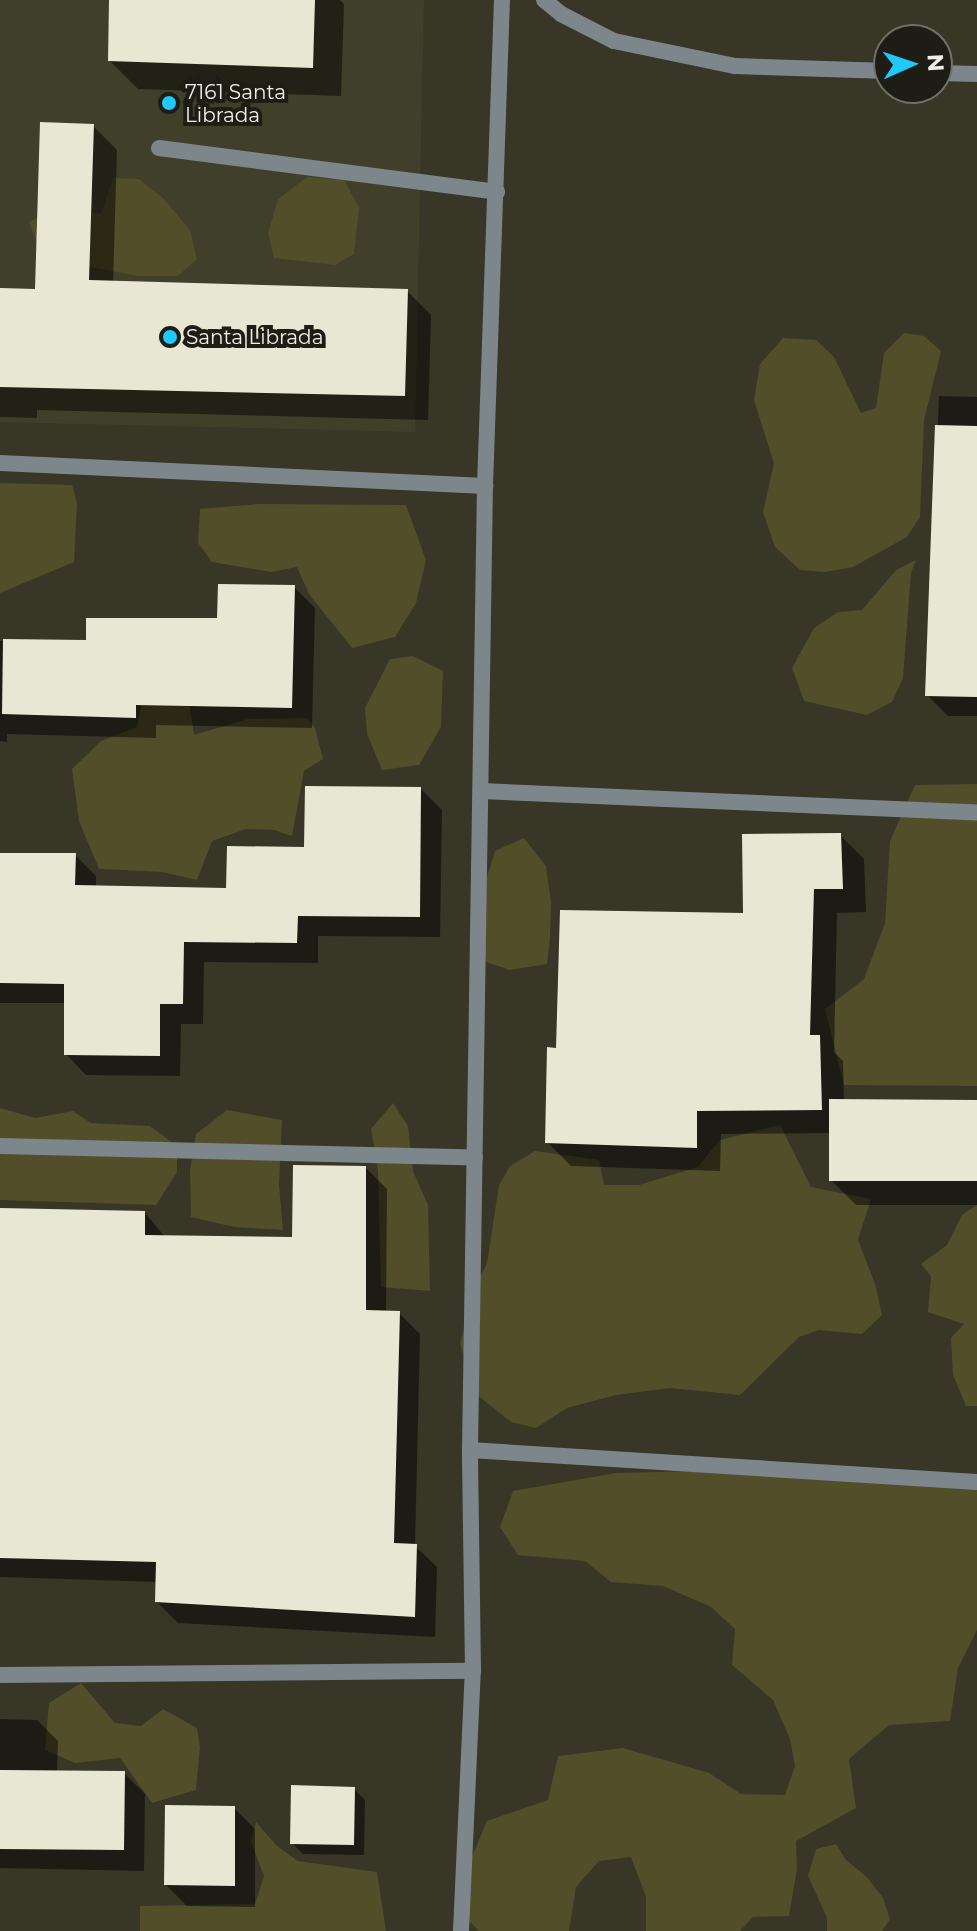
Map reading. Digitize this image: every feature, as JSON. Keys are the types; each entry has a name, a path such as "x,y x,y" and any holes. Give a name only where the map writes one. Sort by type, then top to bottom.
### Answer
{"street":[{"path":"461,1931 473,1671 470,1450 485,486 502,0"},
{"path":"544,0 561,14 614,41 629,45 735,66 873,70"},
{"path":"953,73 977,74"},
{"path":"159,148 497,192"},
{"path":"0,463 485,486"},
{"path":"482,791 977,813"},
{"path":"0,1146 475,1158"},
{"path":"470,1450 977,1482"},
{"path":"0,1675 473,1671"}],"shaded area":[{"path":"0,0 424,0 415,432 0,422"},
{"path":"307,177 344,180 359,207 354,254 335,265 274,258 268,233 278,199"},
{"path":"113,178 139,179 163,198 190,230 197,259 178,276 138,276 43,258 29,222 58,207 101,214"},
{"path":"904,333 924,336 941,351 924,420 920,517 907,537 853,567 825,572 800,570 775,547 763,512 774,464 754,400 760,364 783,338 816,340 834,357 861,413 876,408 884,353"},
{"path":"0,483 72,485 77,503 74,562 0,593"},
{"path":"258,504 406,505 426,560 416,603 395,637 352,648 309,594 297,567 271,572 212,562 198,543 200,509"},
{"path":"916,560 911,573 903,678 892,702 867,715 804,701 792,668 814,628 838,612 862,610 896,570"},
{"path":"413,656 443,671 441,727 419,765 382,770 367,734 365,708 390,659"},
{"path":"150,665 187,688 194,735 248,719 307,718 315,728 323,759 304,771 292,836 274,830 246,829 212,841 197,880 162,872 99,869 79,821 72,769 101,741 137,727"},
{"path":"977,784 977,1086 844,1085 825,1009 864,979 885,923 890,841 915,785"},
{"path":"524,838 546,866 551,903 550,939 547,964 510,970 486,962 480,930 486,880 495,851"},
{"path":"393,1103 408,1126 413,1171 428,1205 430,1291 381,1287 378,1171 371,1129"},
{"path":"0,1108 35,1118 73,1111 91,1123 150,1126 177,1146 177,1172 156,1205 0,1200"},
{"path":"227,1110 282,1120 279,1184 283,1230 234,1227 191,1217 190,1171 196,1134"},
{"path":"780,1125 811,1187 871,1199 858,1240 875,1284 882,1315 862,1334 819,1330 799,1337 740,1395 670,1388 616,1395 567,1408 536,1428 511,1422 476,1394 460,1344 472,1293 487,1263 499,1185 510,1166 535,1151 599,1160 604,1185 639,1185 698,1167 720,1140"},
{"path":"977,1205 977,1406 966,1406 953,1375 951,1338 964,1324 928,1312 931,1276 921,1264 947,1245 962,1215"},
{"path":"790,1469 977,1475 977,1630 958,1668 950,1721 889,1725 849,1759 856,1808 796,1841 797,1869 789,1916 753,1917 740,1931 646,1931 646,1897 631,1857 599,1861 576,1887 569,1931 479,1931 456,1908 462,1880 487,1821 548,1800 558,1756 623,1748 709,1773 741,1794 785,1795 795,1766 790,1739 773,1700 732,1665 735,1629 711,1607 663,1586 611,1582 585,1561 518,1555 500,1527 513,1491 616,1473"},
{"path":"81,1683 115,1723 141,1726 163,1709 197,1728 200,1747 196,1790 152,1803 120,1758 75,1763 45,1750 49,1703"},
{"path":"256,1822 277,1846 298,1861 377,1872 386,1931 140,1931 140,1906 255,1904 264,1876 251,1842"},
{"path":"836,1844 846,1860 867,1877 883,1898 890,1919 882,1931 827,1931 827,1918 808,1876 816,1849"}],"building":[{"path":"109,0 315,0 313,68 108,61"},
{"path":"40,122 94,124 89,280 408,289 405,396 0,387 0,288 35,289"},
{"path":"935,425 977,426 977,697 925,696"},
{"path":"218,584 295,585 292,708 136,705 136,718 2,714 3,639 86,640 86,618 217,618"},
{"path":"305,786 421,787 420,917 298,916 297,943 184,942 183,1004 160,1004 160,1056 64,1055 64,984 0,983 0,853 76,853 75,885 226,888 227,846 304,847"},
{"path":"841,833 843,889 814,889 810,1035 820,1035 822,1110 697,1111 697,1148 545,1143 547,1047 556,1048 560,910 743,913 742,834"},
{"path":"829,1099 977,1100 977,1181 829,1181"},
{"path":"293,1165 366,1166 366,1310 400,1311 394,1543 417,1544 415,1617 155,1602 156,1562 0,1558 0,1208 145,1211 145,1235 292,1237"},
{"path":"0,1770 125,1771 124,1850 0,1849"},
{"path":"291,1785 355,1787 354,1845 290,1844"},
{"path":"165,1805 235,1806 235,1886 164,1885"}],"place":[{"name":"7161 Santa Librada","path":"169,103"},
{"name":"Santa Librada","path":"170,337"}]}
